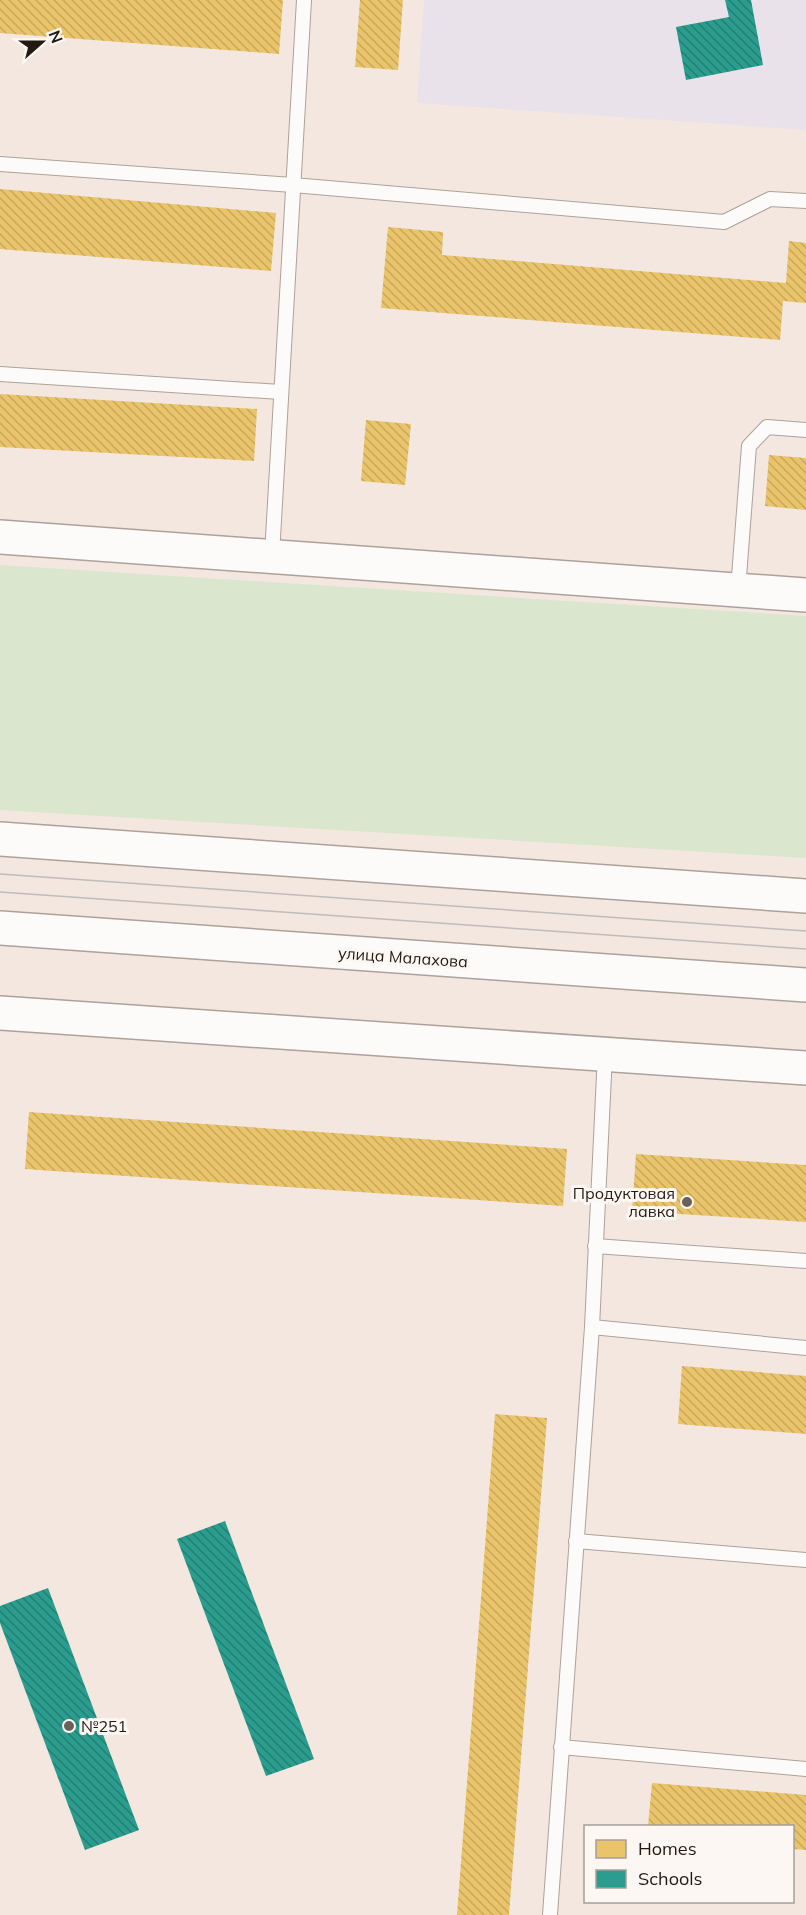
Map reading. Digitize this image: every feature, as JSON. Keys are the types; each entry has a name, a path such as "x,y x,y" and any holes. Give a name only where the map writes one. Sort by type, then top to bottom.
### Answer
{"street":[{"path":"0,537 806,595"},
{"path":"0,839 806,896"},
{"name":"улица Малахова","path":"0,928 806,985"},
{"path":"0,1013 806,1068"}],"lane":[{"path":"272,555 304,0"},
{"path":"0,164 293,185 724,222 770,199 806,201"},
{"path":"0,374 281,392"},
{"path":"738,590 749,446 767,427 806,430"},
{"path":"550,1915 592,1327 605,1054"},
{"path":"595,1246 806,1261"},
{"path":"592,1327 806,1348"},
{"path":"576,1541 806,1560"},
{"path":"561,1747 806,1769"}],"shaded area":[{"path":"424,0 806,0 806,130 417,103"}],"green space":[{"path":"0,565 806,616 806,858 0,810"}],"building: Homes":[{"path":"0,0 283,0 279,54 0,33"},
{"path":"360,0 403,0 398,70 355,67"},
{"path":"0,189 276,213 271,271 0,249"},
{"path":"388,227 443,232 442,255 786,283 789,241 806,243 806,303 783,301 780,340 381,308"},
{"path":"0,394 257,409 254,461 0,447"},
{"path":"366,420 411,424 405,485 361,481"},
{"path":"769,455 806,458 806,510 765,506"},
{"path":"29,1112 567,1149 563,1206 25,1169"},
{"path":"636,1154 806,1165 806,1222 632,1211"},
{"path":"682,1366 806,1376 806,1434 678,1424"},
{"path":"495,1414 547,1418 509,1915 457,1915"},
{"path":"652,1783 806,1795 806,1850 794,1849 794,1825 648,1825"}],"building: Schools":[{"path":"725,0 751,0 763,65 686,80 676,27 729,17"},
{"path":"225,1521 314,1759 266,1776 177,1539"},
{"name":"№251","path":"48,1588 139,1830 85,1850 0,1623 0,1606"}],"tram line":[{"path":"0,874 806,931"},
{"path":"0,892 806,949"}],"place":[{"name":"Продуктовая лавка","path":"687,1202"},
{"name":"№251","path":"69,1726"}]}
